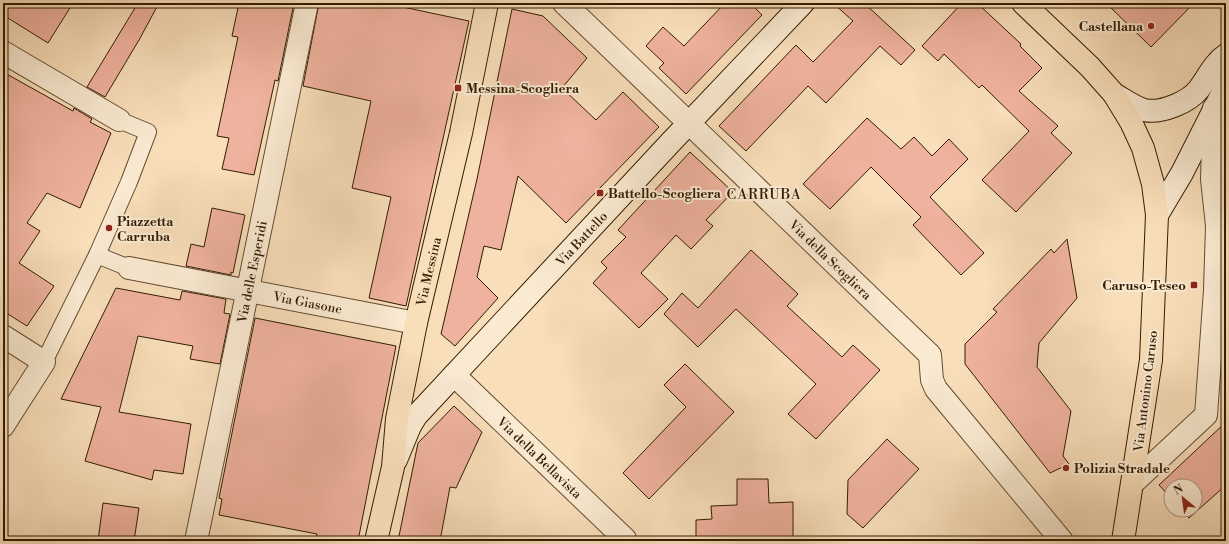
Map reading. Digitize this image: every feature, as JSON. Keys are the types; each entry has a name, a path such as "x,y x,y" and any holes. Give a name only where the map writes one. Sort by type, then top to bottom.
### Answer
{"main road":[{"name":"Via Messina","path":"376,541 393,467 397,419 416,323 461,133 485,3"},
{"path":"1023,3 1090,67 1114,94"},
{"name":"Via Antonino Caruso","path":"1114,94 1131,122 1143,148 1153,184 1157,215 1151,360 1123,541"}],"street":[{"name":"Via delle Esperidi","path":"196,541 307,3"},
{"name":"Via della Scogliera","path":"564,3 930,355 932,380 936,389 1062,541"},
{"name":"Via Battello","path":"393,467 410,426 416,416 803,3"},
{"path":"3,52 119,120 148,132 129,182 97,255 44,362 3,426"},
{"path":"1114,94 1143,110 1157,111 1169,108 1182,102 1198,91 1220,59 1226,55"},
{"path":"1157,215 1182,173 1226,86"},
{"path":"1133,483 1206,415 1215,290 1217,226 1212,179 1214,108"},
{"path":"97,255 129,268"},
{"name":"Via Giasone","path":"129,268 247,292 416,323"},
{"path":"3,336 44,362"},
{"name":"Via della Bellavista","path":"454,375 625,539"}],"building":[{"path":"3,3 73,3 48,43 3,15"},
{"path":"138,3 159,3 105,97 87,87"},
{"path":"239,3 294,3 278,81 275,80 254,175 222,169 229,138 217,136 238,37 232,36"},
{"path":"319,3 384,3 469,21 406,306 369,298 391,197 352,188 371,101 303,86"},
{"path":"725,3 750,3 762,15 686,94 659,68 664,63 646,46 663,27 684,46"},
{"path":"833,3 864,3 915,50 901,65 880,46 826,103 808,86 746,151 719,126 796,45 813,62 853,21"},
{"path":"962,3 977,3 1021,44 1020,46 1042,68 1019,91 1058,126 1051,133 1072,153 1016,212 982,180 1029,131 982,85 979,88 944,54 938,61 922,46"},
{"name":"Castellana","path":"1106,3 1194,3 1151,47"},
{"path":"512,9 543,16 587,58 562,88 596,120 623,92 659,127 566,223 518,176 501,250 484,246 477,277 498,298 455,346 441,334 477,179"},
{"path":"3,72 73,111 74,108 92,119 90,122 111,133 80,208 47,193 27,223 40,231 19,263 54,286 27,326 3,311"},
{"path":"867,118 901,149 914,137 932,156 949,139 968,159 930,197 984,253 961,275 913,225 921,217 871,167 830,209 803,184"},
{"path":"690,152 733,192 706,220 713,226 691,249 676,235 641,273 668,299 639,328 593,283 607,268 601,262 626,237 618,230"},
{"path":"212,208 245,215 233,273 231,272 231,275 186,266 191,244 204,247"},
{"path":"1067,239 1077,298 1039,343 1037,367 1071,411 1063,456 1069,464 1050,473 965,364 965,344 997,312 993,309 1051,249 1054,253"},
{"path":"751,250 798,294 787,306 842,357 853,345 880,370 816,439 788,414 816,384 736,309 698,347 664,314 682,293 698,308"},
{"path":"116,288 180,300 182,291 226,299 224,313 230,314 220,364 190,359 193,346 138,336 119,412 191,424 183,474 154,470 152,480 85,461 101,407 61,399"},
{"path":"255,318 396,346 358,541 316,541 317,534 219,515 222,499 219,498"},
{"path":"685,364 734,412 649,499 623,473 686,407 664,385"},
{"path":"454,406 482,432 456,488 450,487 440,541 398,541 418,443"},
{"path":"1226,422 1226,485 1203,506 1203,478 1166,478"},
{"path":"887,439 919,469 863,528 847,514 848,480"},
{"path":"737,479 768,479 769,503 793,502 793,537 766,537 766,541 696,541 696,520 712,519 711,506 737,505"},
{"path":"1163,481 1163,489 1159,485"},
{"path":"103,503 139,508 134,541 98,541"}],"place":[{"name":"Castellana","path":"1151,26"},
{"name":"Messina-Scogliera","path":"458,88"},
{"name":"Battello-Scogliera","path":"600,193"},
{"name":"Piazzetta Carruba","path":"109,228"},
{"name":"Caruso-Teseo","path":"1194,285"},
{"name":"Polizia Stradale","path":"1066,468"}],"district":[{"name":"CARRUBA","path":"764,194"}]}
